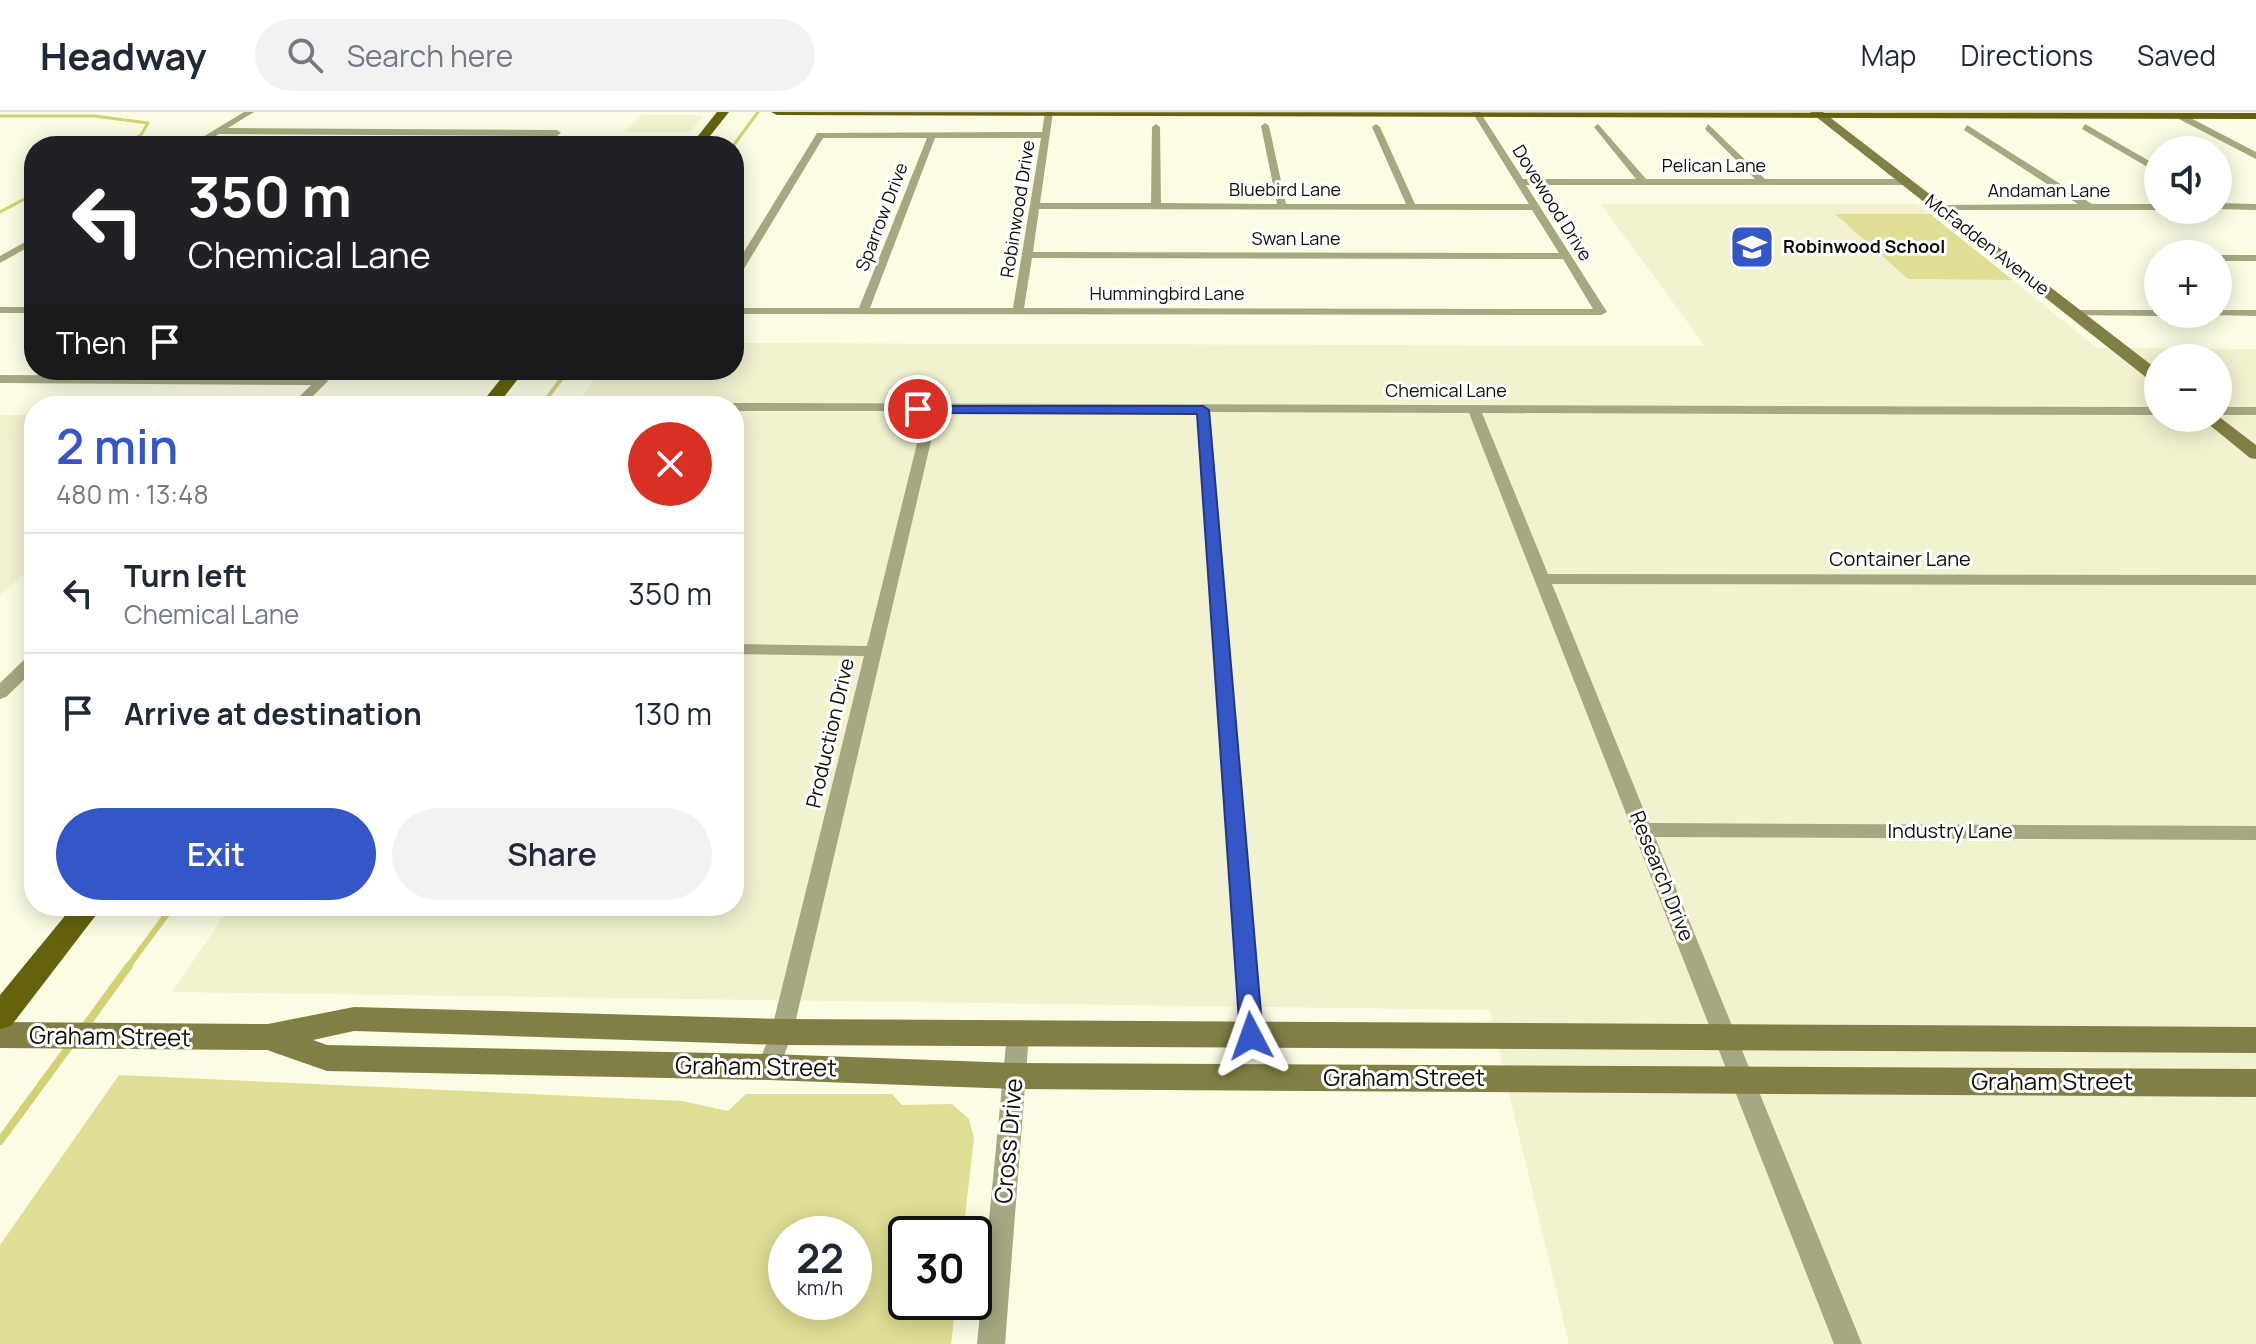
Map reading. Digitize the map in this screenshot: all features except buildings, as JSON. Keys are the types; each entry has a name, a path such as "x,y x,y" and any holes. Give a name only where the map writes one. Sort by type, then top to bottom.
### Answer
{"main road":[{"path":"704,136 723,112"},
{"path":"777,112 2256,116"},
{"path":"496,396 509,380"},
{"path":"0,1017 81,916"}],"street":[{"path":"209,136 250,112"},
{"name":"Robinwood Drive","path":"1018,312 1048,113"},
{"name":"Dovewood Drive","path":"1477,113 1601,312"},
{"name":"McFadden Avenue","path":"1818,114 2144,367"},
{"path":"2178,115 2256,156"},
{"path":"1265,126 1282,206"},
{"path":"1156,127 1156,206"},
{"path":"1376,127 1412,207"},
{"path":"1598,127 1643,182"},
{"path":"1708,127 1763,182"},
{"path":"2085,127 2144,162"},
{"path":"1967,128 2089,207"},
{"path":"218,131 557,133 554,136"},
{"path":"326,136 333,131"},
{"path":"441,136 446,132"},
{"path":"744,260 820,135 1045,135"},
{"name":"Sparrow Drive","path":"863,311 932,135"},
{"name":"Pelican Lane","path":"1521,182 1906,182"},
{"name":"Bluebird Lane","path":"1034,206 1536,207"},
{"path":"2232,206 2256,207"},
{"name":"Andaman Lane","path":"1940,208 2144,207"},
{"path":"0,260 24,246"},
{"name":"Swan Lane","path":"1027,255 1566,256"},
{"path":"2232,258 2256,258"},
{"path":"0,310 24,310"},
{"name":"Hummingbird Lane","path":"744,311 1601,312"},
{"path":"2075,313 2144,313"},
{"path":"2232,313 2256,313"},
{"path":"0,379 24,379"},
{"path":"161,380 322,381 306,396"},
{"name":"Chemical Lane","path":"744,407 2144,411"},
{"name":"Production Drive","path":"769,1067 782,1032 932,409"},
{"name":"Research Drive","path":"1474,409 1848,1344"},
{"path":"1203,410 1251,1036"},
{"path":"2232,411 2256,411"},
{"path":"2228,432 2256,454"},
{"name":"Container Lane","path":"1543,579 2256,580"},
{"path":"744,649 873,651"},
{"path":"0,693 24,670"},
{"name":"Industry Lane","path":"1644,830 2256,833"},
{"name":"Graham Street","path":"0,1035 268,1037 354,1019 782,1032 2256,1040"},
{"name":"Cross Drive","path":"991,1344 1018,1034"},
{"name":"Graham Street","path":"268,1037 327,1058 769,1067 1015,1076 2256,1083"}],"shaded area":[{"path":"642,115 703,117 690,132 625,132"},
{"path":"1601,204 1917,204 1930,214 1836,215 1908,279 2013,280 2097,348 2144,348 2144,432 2232,432 2232,349 2256,349 2256,1344 1569,1344 1489,1010 172,992 224,916 744,916 744,396 583,396 593,380 744,380 744,343 1705,346"},
{"path":"0,415 24,415 24,574 0,595"}],"green space":[{"path":"1835,214 1930,214 2013,280 1908,279"},
{"path":"119,1075 682,1101 728,1111 746,1094 892,1094 902,1105 952,1104 969,1119 974,1138 965,1216 888,1216 888,1320 954,1320 951,1344 0,1344 0,1245"}],"waterway":[{"path":"740,136 758,112"},
{"path":"0,116 94,116 148,123 139,136"},
{"path":"0,212 24,199"},
{"path":"548,396 560,380"},
{"path":"127,968 166,916"},
{"path":"83,1029 129,966"},
{"path":"0,1141 71,1044"}],"place":[{"name":"Robinwood School","path":"1752,247"}],"route":[{"path":"918,409 1203,410 1251,1036"}]}
